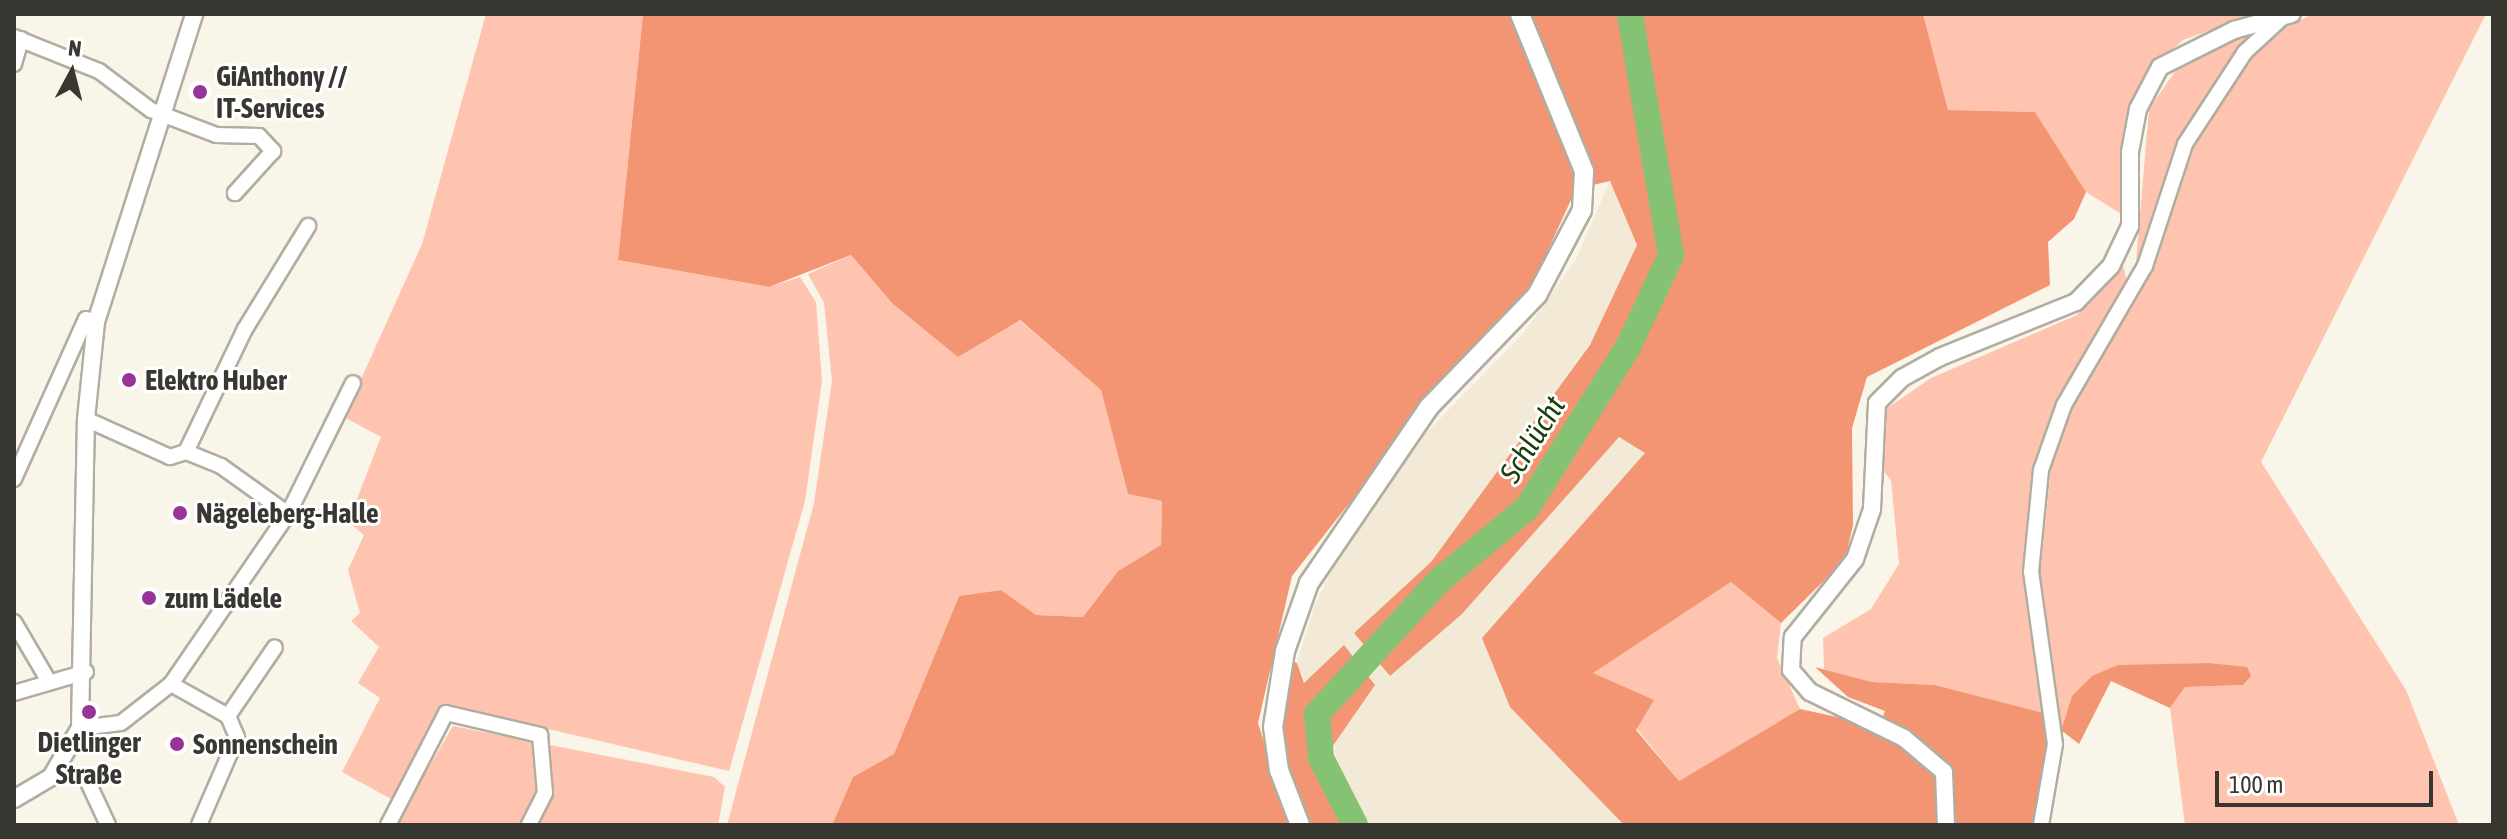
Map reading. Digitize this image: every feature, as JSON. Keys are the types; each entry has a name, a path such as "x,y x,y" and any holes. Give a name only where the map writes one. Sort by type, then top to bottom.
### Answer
{"main road":[{"path":"1300,825 1273,727 1285,651 1309,583 1429,407 1547,282 1582,210 1584,171 1520,14"}],"street":[{"path":"14,799 51,777 80,728 86,672 86,419 96,322 194,14"},
{"path":"1946,825 1944,772 1904,738 1810,692 1791,670 1793,637 1855,559 1872,509 1877,403 1902,378 1940,357 2076,302 2111,266 2130,226 2130,152 2138,109 2160,67 2234,30 2287,16"},
{"path":"2041,825 2055,744 2031,572 2041,470 2064,405 2145,266 2185,144 2245,52 2287,16"},
{"path":"14,64 18,38 99,71 163,113 216,135 259,136 273,151 235,193"},
{"path":"186,452 245,329 308,226"},
{"path":"14,479 86,319 96,322"},
{"path":"80,728 121,723 171,684 288,514 353,383"},
{"path":"86,419 170,457 186,452 221,466 288,514"},
{"path":"14,622 48,680"},
{"path":"228,716 275,647"},
{"path":"14,693 48,680 86,672"},
{"path":"171,684 228,716 237,737 199,825"},
{"path":"388,825 446,713 540,735 545,793 529,825"},
{"path":"87,780 108,825"}],"shaded area":[{"path":"486,14 643,14 618,260 769,287 800,277 816,302 822,381 805,501 729,771 444,705 391,799 342,772 380,698 358,683 379,647 351,621 360,613 348,570 364,535 348,522 381,437 344,417 422,244"},
{"path":"643,14 1923,14 1948,110 2035,112 2086,192 2074,219 2048,242 2050,285 1867,377 1852,428 1853,525 1845,560 1781,623 1731,582 1593,673 1654,700 1636,730 1679,781 1800,709 1879,726 1885,711 1848,697 1815,667 1872,682 1935,685 2044,713 2051,781 2035,825 1624,825 1510,707 1482,638 1645,453 1619,437 1462,614 1390,676 1354,633 1431,562 1590,345 1637,245 1610,181 1576,189 1531,287 1445,381 1292,576 1258,723 1290,825 832,825 853,777 894,754 959,596 1001,590 1036,615 1083,617 1118,571 1161,545 1162,501 1128,494 1101,390 1020,320 958,357 892,303 851,255 769,287 618,260"},
{"path":"1923,14 2256,14 2183,40 2148,71 2125,127 2123,215 2086,192 2035,112 1948,110"},
{"path":"2313,14 2486,14 2261,462 2406,690 2459,825 2185,825 2170,708 2185,687 2243,685 2208,663 2118,666 2072,696 2061,730 2055,701 2039,584 2052,457 2075,401 2151,272 2188,152 2249,57 2272,34"},
{"path":"2262,27 2181,140 2135,274 2149,109 2176,70 2201,49"},
{"path":"1610,181 1637,245 1590,345 1431,562 1355,633 1462,614 1618,437 1646,452 1482,638 1624,825 1365,825 1297,663 1314,607 1340,553 1418,441 1523,334 1575,261"},
{"path":"851,255 892,303 1019,320 1101,390 1128,494 1162,501 1161,545 1118,571 1083,617 1036,615 1001,590 959,596 894,754 853,777 832,825 727,825 814,503 832,381 824,303 808,274"},
{"path":"2122,262 2127,281 2037,452 2028,612 2044,713 1935,685 1872,682 1824,669 1823,638 1871,609 1899,564 1891,480 1879,466 1886,409 1931,378 2077,315"},
{"path":"1731,582 1781,623 1777,658 1800,709 1679,781 1592,673"},
{"path":"1344,645 1375,685 1330,750 1366,825 1308,825 1279,732 1287,659 1297,663 1304,683"},
{"path":"2208,663 2247,667 2251,676 2243,685 2185,687 2170,708 2111,681 2079,744 2061,730 2072,696 2092,676 2118,665"},
{"path":"453,726 714,777 725,787 718,825 395,825"}],"waterway":[{"name":"Schlücht","path":"1355,825 1321,758 1317,714 1440,580 1527,508 1628,347 1671,255 1630,14"}],"place":[{"name":"GiAnthony // IT-Services","path":"200,92"},
{"name":"Elektro Huber","path":"129,380"},
{"name":"Nägeleberg-Halle","path":"180,513"},
{"name":"zum Lädele","path":"149,598"},
{"name":"Dietlinger Straße","path":"89,712"},
{"name":"Sonnenschein","path":"177,744"}]}
